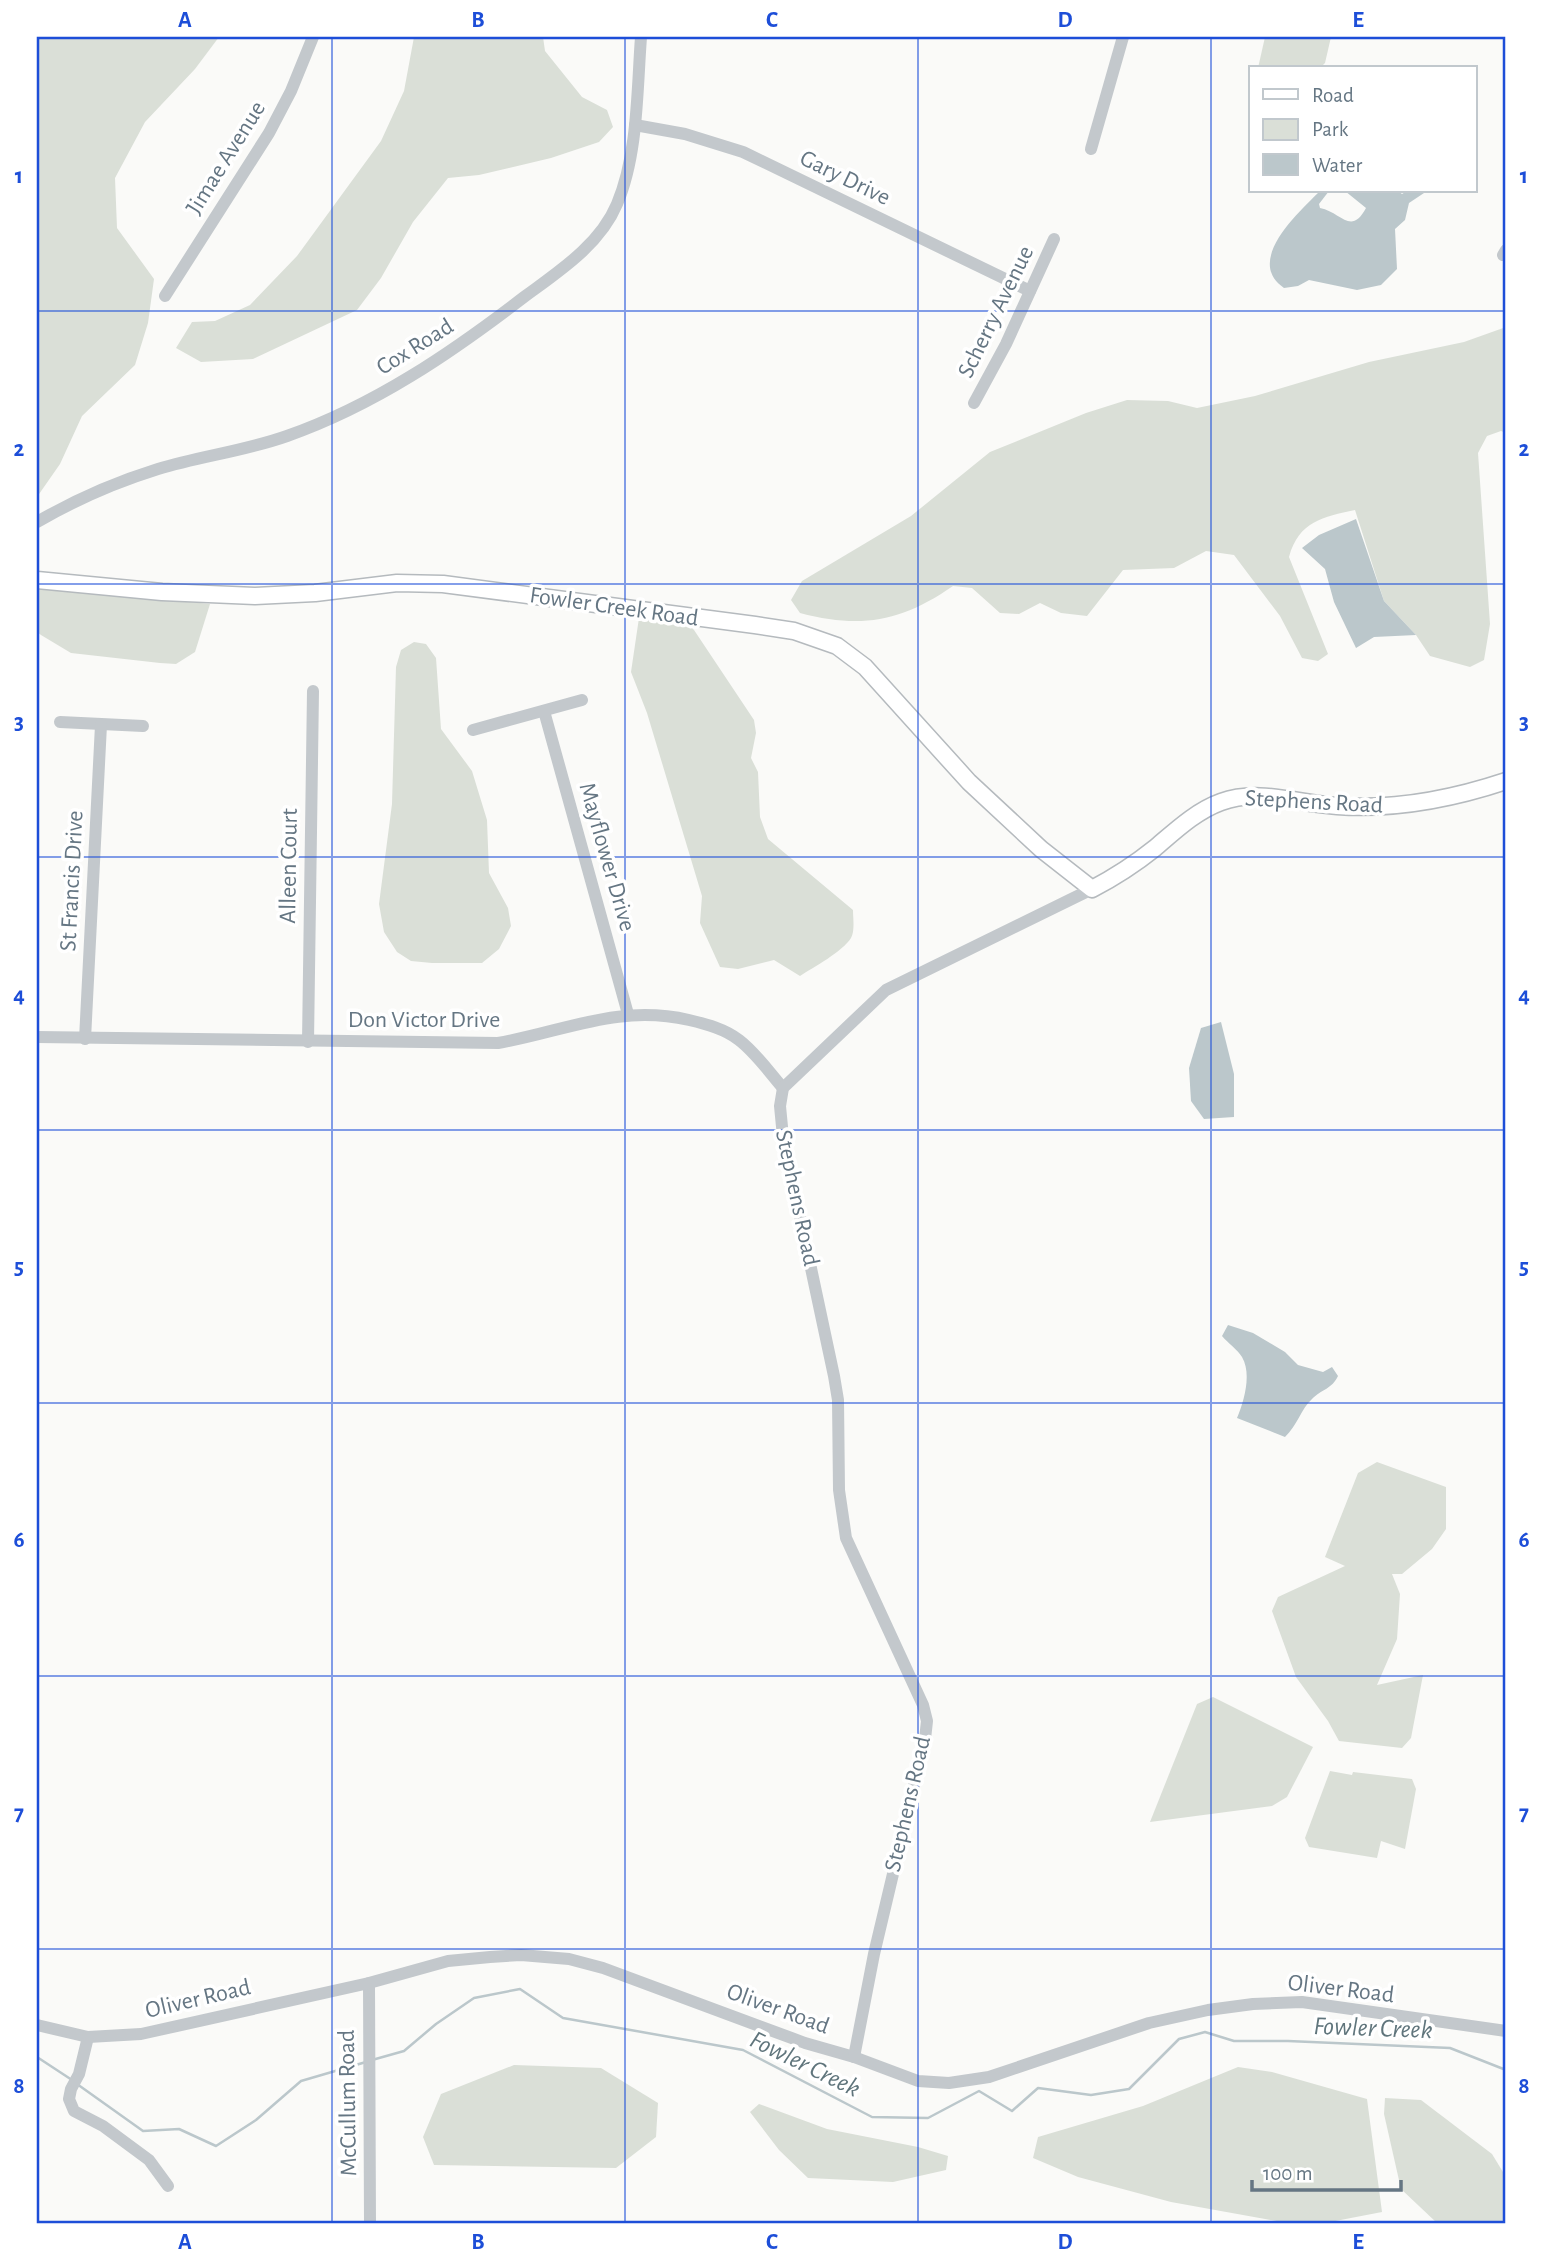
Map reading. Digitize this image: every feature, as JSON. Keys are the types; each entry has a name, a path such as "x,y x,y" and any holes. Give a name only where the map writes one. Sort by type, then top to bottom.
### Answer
{"main road":[{"name":"Fowler Creek Road","path":"37,580 148,591 234,595 315,593 397,583 443,584 755,625 817,637 837,646 865,667 969,782 1041,849 1093,889"},
{"name":"Stephens Road","path":"1093,889 1118,876 1206,809 1236,797 1263,795 1338,806 1387,806 1463,794 1506,781"}],"street":[{"name":"Jimae Avenue","path":"165,296 269,133 291,91 313,37"},
{"name":"Cox Road","path":"37,522 115,484 160,468 259,445 289,435 366,401 419,372 488,325 567,265 604,226 617,206 625,180 635,125 641,37"},
{"path":"1091,149 1123,37"},
{"name":"Gary Drive","path":"635,125 685,134 743,152 1030,291"},
{"name":"Scherry Avenue","path":"974,403 1006,344 1054,239"},
{"name":"Alleen Court","path":"308,1042 313,691"},
{"path":"473,730 582,700"},
{"name":"Mayflower Drive","path":"544,711 628,1014"},
{"path":"60,722 144,726"},
{"name":"St Francis Drive","path":"85,1039 101,725"},
{"name":"Stephens Road","path":"854,2057 927,1721 923,1705 855,1561 843,1523 839,1490 838,1400 783,1137 780,1107 783,1088 886,990 1093,889"},
{"name":"Don Victor Drive","path":"37,1037 498,1044 585,1021 628,1014 680,1018 719,1029 737,1038 783,1088"},
{"name":"Oliver Road","path":"37,2025 88,2037 141,2034 369,1983 448,1961 521,1955 569,1959 615,1972 805,2043 854,2057 918,2081 949,2084 1001,2074 1149,2024 1208,2010 1274,2002 1302,2002 1506,2031"},
{"name":"McCullum Road","path":"369,1983 370,2223"},
{"path":"88,2037 79,2074 69,2099 74,2111 103,2126 149,2160 168,2186"}],"green space":[{"path":"37,37 219,37 195,69 145,122 115,178 117,228 154,279 148,323 135,365 82,416 60,464 37,497"},
{"path":"414,37 543,37 545,51 582,97 607,110 613,127 599,142 551,158 479,175 448,178 413,222 381,278 357,310 253,359 201,362 176,348 192,322 215,321 250,305 297,256 381,141 404,91"},
{"path":"1265,37 1331,37 1322,66 1258,66"},
{"path":"1506,327 1506,433 1501,431 1487,436 1478,453 1490,624 1484,660 1470,667 1430,656 1416,635 1384,601 1355,510 1323,518 1306,528 1293,545 1289,557 1328,654 1318,661 1302,658 1280,616 1234,555 1206,551 1174,568 1123,570 1087,616 1061,613 1040,603 1019,614 1000,613 972,588 953,586 916,608 898,615 862,621 842,621 800,613 791,600 802,581 911,516 990,452 1086,413 1127,400 1168,401 1197,408 1255,396 1369,362 1464,342"},
{"path":"37,587 210,604 195,652 176,664 160,663 71,653 41,635 37,632"},
{"path":"640,611 681,616 694,630 754,720 756,733 751,758 758,772 760,817 768,839 853,910 853,932 847,943 800,976 774,960 738,969 720,967 700,923 702,896 647,713 631,672"},
{"path":"414,642 426,644 436,658 441,729 472,771 487,820 489,873 508,908 511,926 499,949 482,963 411,961 397,952 384,932 379,904 392,804 396,667 401,650"},
{"path":"1377,1462 1446,1487 1446,1529 1432,1549 1402,1574 1392,1574 1400,1594 1397,1639 1377,1685 1423,1675 1411,1738 1402,1748 1339,1741 1296,1677 1272,1611 1278,1597 1345,1566 1325,1557 1358,1473"},
{"path":"1213,1697 1313,1747 1287,1797 1272,1806 1150,1822 1197,1704"},
{"path":"1330,1771 1412,1779 1416,1789 1405,1849 1381,1841 1377,1858 1309,1847 1305,1838"},
{"path":"514,2065 601,2068 658,2103 656,2137 616,2168 434,2165 423,2137 441,2094"},
{"path":"1238,2067 1272,2072 1367,2099 1382,2212 1325,2223 1288,2223 1171,2202 1078,2177 1033,2158 1038,2137 1143,2106"},
{"path":"1385,2098 1421,2100 1492,2154 1506,2177 1506,2223 1437,2223 1401,2189 1384,2114"},
{"path":"759,2104 827,2129 918,2147 948,2156 946,2170 893,2182 808,2178 779,2150 750,2112"}],"water":[{"path":"1319,192 1328,192 1319,204 1320,208 1350,221 1361,216 1366,208 1346,192 1426,192 1409,203 1405,220 1395,229 1397,269 1381,285 1357,290 1309,280 1298,286 1284,288 1273,277 1270,264 1272,251 1279,237"},
{"path":"1356,519 1384,601 1416,635 1374,637 1356,648 1334,602 1325,569 1302,548 1319,535"},
{"path":"1221,1022 1234,1074 1234,1117 1204,1119 1191,1101 1189,1068 1201,1028"},
{"path":"1228,1325 1253,1333 1285,1352 1298,1365 1323,1372 1332,1367 1338,1376 1333,1384 1308,1403 1285,1437 1237,1418 1247,1379 1245,1364 1240,1354 1222,1336"}],"waterway":[{"name":"Fowler Creek","path":"372,2060 404,2051 436,2024 474,1998 520,1989 563,2018 743,2050 872,2117 928,2118 979,2091 1012,2111 1038,2088 1091,2095 1129,2089 1179,2039 1205,2032 1234,2041 1450,2048 1506,2070"},
{"name":"Fowler Creek","path":"37,2057 72,2080"},
{"name":"Fowler Creek","path":"77,2084 143,2131 179,2129 216,2146 256,2120 301,2081 366,2062"}]}
